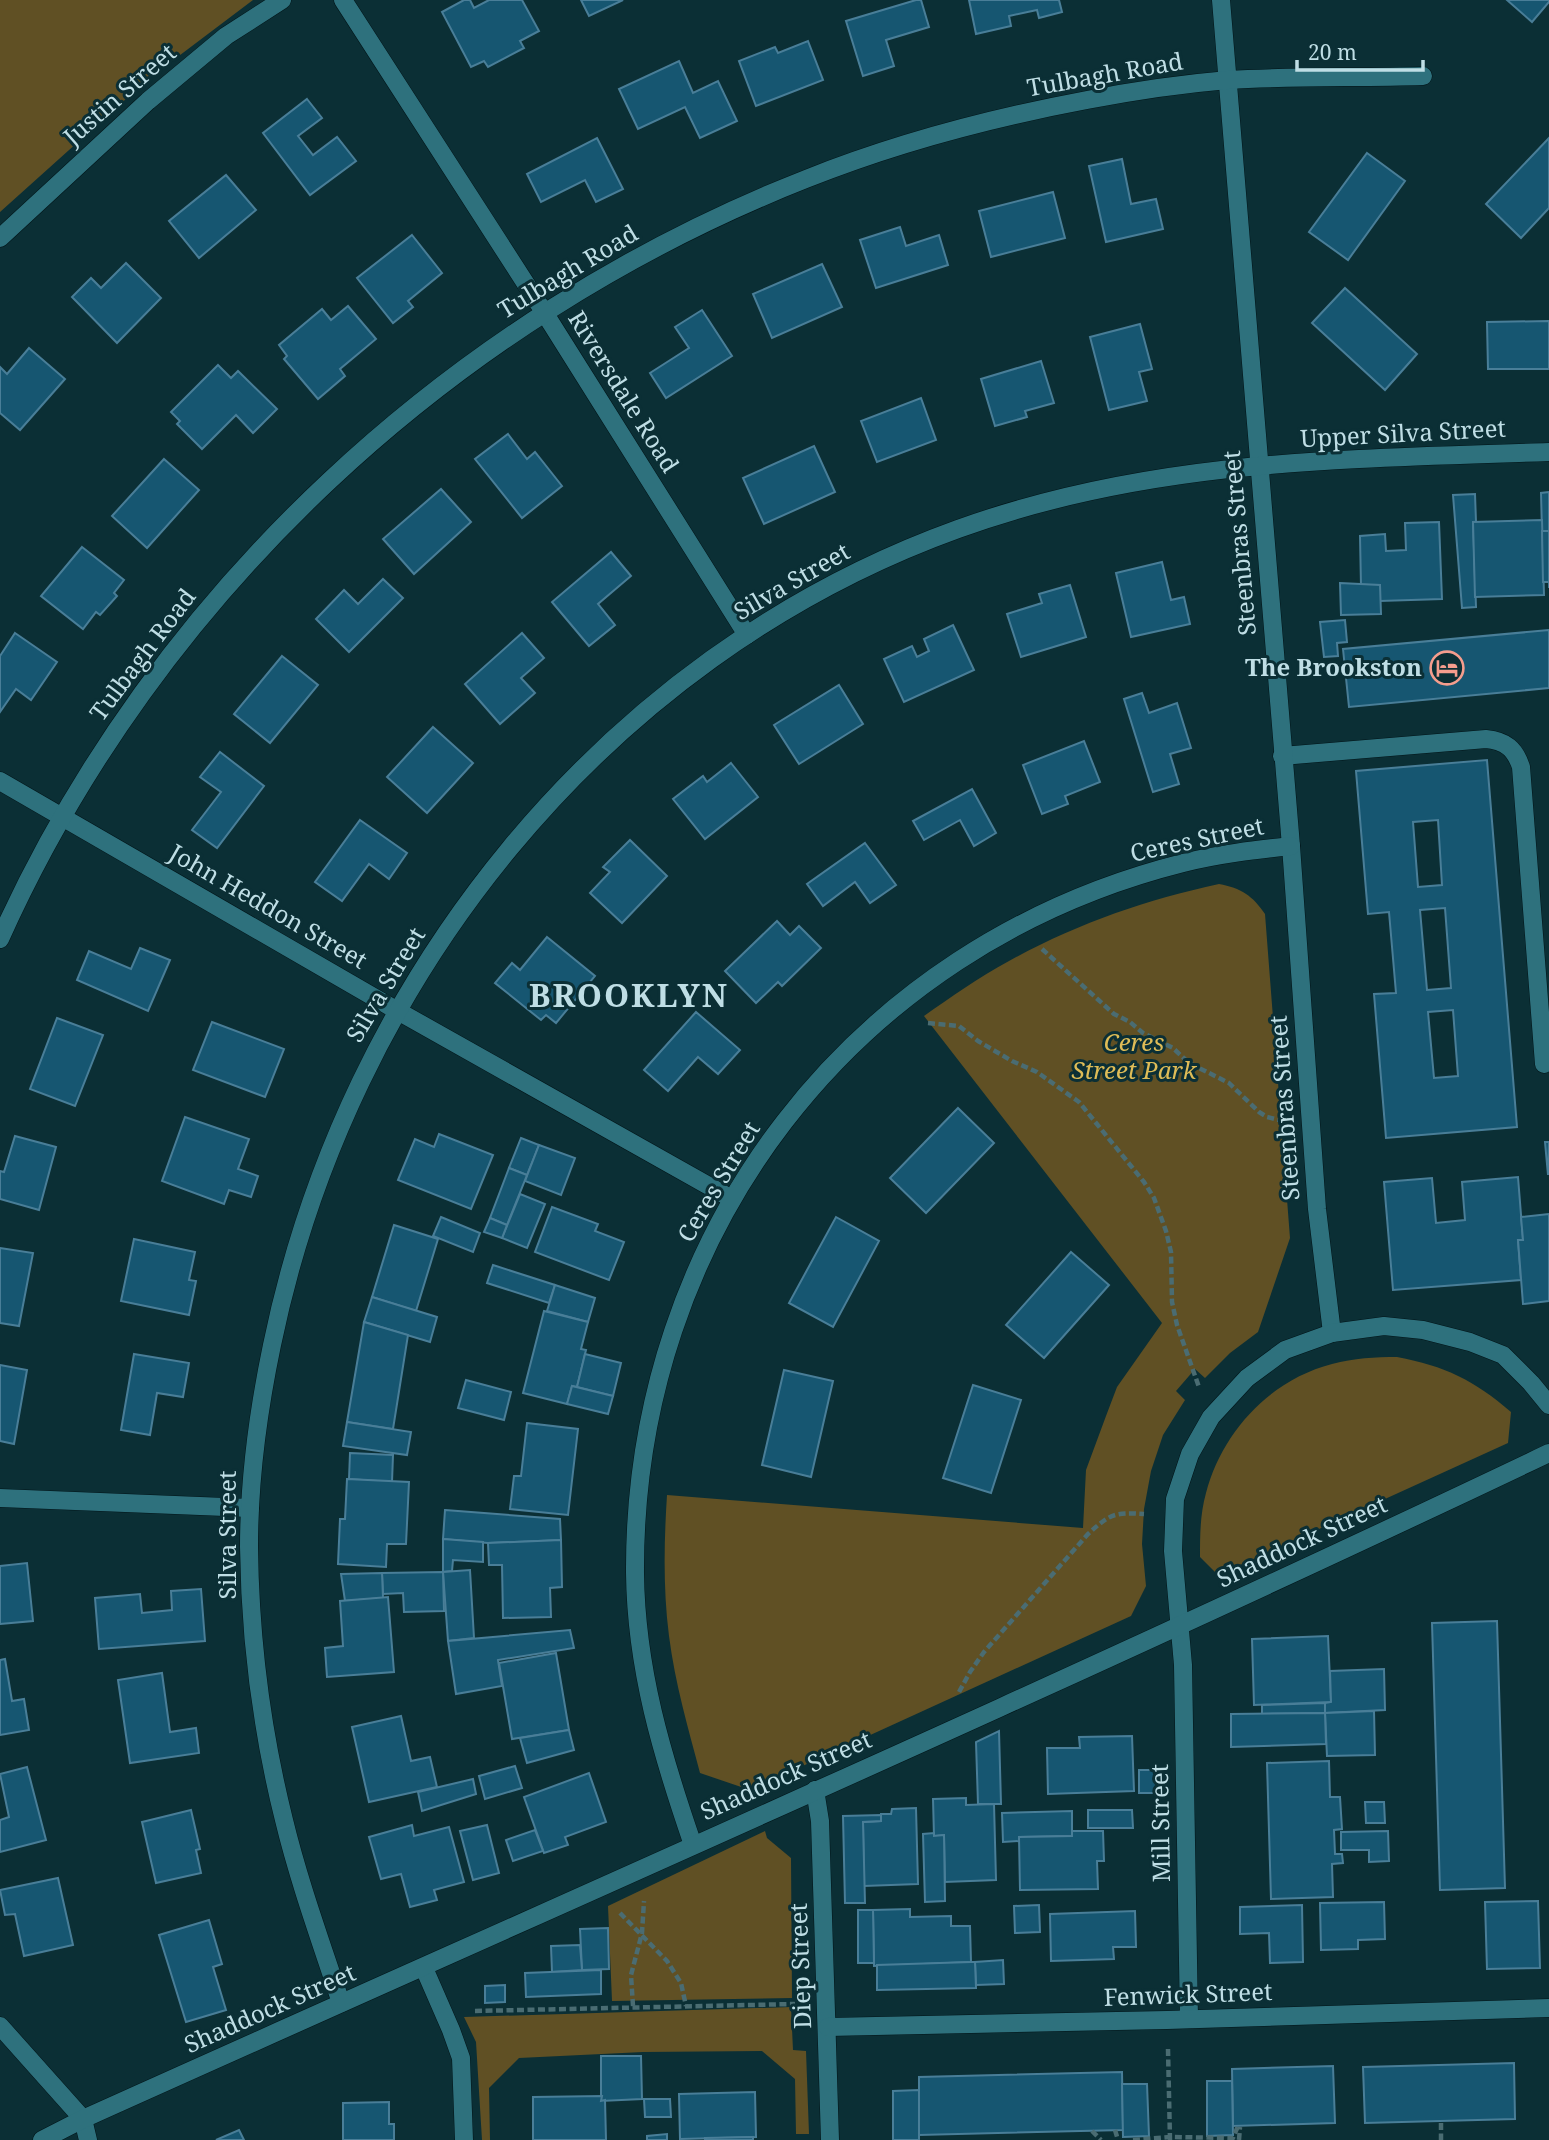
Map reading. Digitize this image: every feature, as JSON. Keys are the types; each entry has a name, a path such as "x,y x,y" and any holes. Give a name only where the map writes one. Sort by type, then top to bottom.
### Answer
{"street":[{"name":"Justin Street","path":"0,238 148,101 226,36 282,0"},
{"name":"Riversdale Road","path":"343,0 544,312 747,635"},
{"name":"Steenbras Street","path":"1221,0 1291,846 1317,1209 1332,1334"},
{"name":"Tulbagh Road","path":"0,939 61,817 108,742 159,670 214,601 272,536 335,474 401,416 471,362 544,312 629,262 716,217 807,178 900,145 994,119 1091,99 1227,80 1423,76"},
{"name":"Upper Silva Street","path":"1258,465 1549,452"},
{"name":"Silva Street","path":"341,2003 288,1836 270,1758 253,1628 250,1508 260,1409 291,1264 342,1119 396,1010 461,909 510,846 563,787 640,715 681,681 747,635 813,595 883,560 955,530 1029,505 1104,486 1181,473 1258,465"},
{"path":"1282,756 1486,739 1499,740 1510,746 1521,767 1544,1064"},
{"name":"John Heddon Street","path":"0,781 396,1010 732,1199"},
{"name":"Ceres Street","path":"693,1845 664,1759 649,1699 639,1637 636,1513 644,1445 658,1378 678,1312 705,1249 732,1199 765,1148 802,1099 843,1054 898,1005 971,952 1024,922 1082,895 1172,866 1239,852 1291,846"},
{"name":"Mill Street","path":"1189,2020 1183,1665 1172,1551 1175,1499 1190,1454 1211,1417 1247,1378 1285,1350 1332,1334 1384,1326 1423,1330 1470,1342 1503,1355 1549,1405"},
{"name":"Shaddock Street","path":"42,2140 83,2119 1179,1627 1549,1453"},
{"path":"0,1498 250,1508"},
{"name":"Diep Street","path":"815,1790 820,1821 830,2140"},
{"path":"424,1968 461,2058 464,2140"},
{"name":"Fenwick Street","path":"828,2027 1189,2020 1549,2008"},
{"path":"0,2026 83,2119 89,2140"}],"path":[{"path":"1024,922 1045,952 1114,1014 1173,1048 1189,1063 1229,1083 1267,1117 1311,1124"},
{"path":"898,1005 909,1015 925,1023 959,1026 978,1041 1037,1072 1079,1102 1144,1182 1154,1198 1171,1252 1172,1302 1177,1325 1211,1417"},
{"path":"949,1730 960,1690 970,1672 1010,1620 1088,1534 1108,1516 1118,1513 1175,1516"},
{"path":"633,2007 631,1975 642,1933 648,1866"},
{"path":"592,1891 642,1933 667,1961 681,1983 686,2006"},
{"path":"443,2012 827,2004"},
{"path":"1167,2020 1170,2139"},
{"path":"1441,2123 1441,2140"},
{"path":"1133,2140 1233,2138 1239,2126 1239,2140"},
{"path":"1115,2130 1118,2140"},
{"path":"1092,2131 1101,2140"}],"green space":[{"path":"0,0 253,0 147,80 0,212"},
{"name":"Ceres Street Park","path":"1219,884 1246,894 1265,914 1290,1238 1258,1332 1230,1353 1205,1378 1195,1369 1176,1391 1185,1400 1163,1435 1151,1471 1144,1509 1142,1544 1146,1586 1131,1616 750,1790 700,1773 678,1688 669,1636 665,1566 667,1495 1083,1528 1086,1470 1117,1387 1162,1323 924,1016 987,974 1060,936 1138,906"},
{"path":"1397,1357 1430,1365 1458,1376 1497,1401 1511,1412 1508,1443 1218,1575 1200,1557 1201,1517 1213,1471 1237,1430 1269,1396 1288,1382 1309,1372 1348,1360"},
{"path":"765,1831 767,1838 791,1858 792,1998 612,2001 608,1906"},
{"path":"791,2007 793,2050 806,2051 809,2134 796,2134 795,2079 762,2051 643,2052 519,2058 489,2088 490,2140 482,2140 476,2042 464,2017"}],"building":[{"path":"464,0 470,0 474,8 489,0 522,0 539,31 520,41 524,48 488,67 484,61 471,67 442,12"},
{"path":"581,0 623,0 589,16"},
{"path":"921,0 929,27 886,40 894,66 863,76 846,21"},
{"path":"969,0 1059,0 1062,12 1039,18 1037,10 1009,16 1011,26 976,34"},
{"path":"1507,0 1549,0 1549,2 1532,22"},
{"path":"808,41 823,80 756,106 739,61 775,47 778,53"},
{"path":"679,61 693,93 718,81 737,121 700,138 685,107 638,129 619,89"},
{"path":"307,99 322,118 298,136 313,155 337,137 356,161 310,195 263,133"},
{"path":"597,138 623,189 596,202 585,180 541,202 527,174"},
{"path":"1549,138 1549,208 1521,238 1486,204"},
{"path":"1367,153 1405,181 1348,260 1309,232"},
{"path":"1122,159 1131,204 1156,199 1163,229 1106,242 1089,166"},
{"path":"226,175 256,210 199,258 169,221"},
{"path":"1053,192 1065,238 991,257 979,211"},
{"path":"900,227 906,246 939,235 948,265 876,288 860,240"},
{"path":"412,235 442,273 408,301 413,307 393,323 357,278"},
{"path":"126,263 161,298 117,343 72,297 91,278 101,288"},
{"path":"822,264 842,307 772,338 753,294"},
{"path":"1345,288 1417,354 1385,390 1312,323"},
{"path":"348,306 376,339 340,369 345,376 318,399 284,359 287,356 279,345 322,309 331,320"},
{"path":"702,310 732,356 666,398 650,373 689,348 675,327"},
{"path":"1549,321 1549,369 1488,369 1487,322"},
{"path":"1140,324 1152,369 1139,372 1147,401 1109,410 1090,337"},
{"path":"29,348 65,379 20,430 0,413 0,367 7,374"},
{"path":"1041,361 1054,403 1025,411 1027,417 995,426 981,379"},
{"path":"218,365 231,378 238,371 277,409 253,433 236,415 202,449 177,424 180,421 171,412"},
{"path":"921,398 936,440 877,462 861,421"},
{"path":"508,434 527,459 535,452 562,486 522,518 475,459"},
{"path":"814,446 835,492 764,524 743,478"},
{"path":"164,459 199,490 147,548 112,516"},
{"path":"441,489 471,522 414,574 383,539"},
{"path":"1549,492 1549,531 1542,531 1541,493"},
{"path":"1475,494 1476,522 1473,522 1476,607 1462,608 1453,495"},
{"path":"1542,520 1544,595 1475,597 1473,522"},
{"path":"1439,522 1442,599 1380,601 1380,585 1361,586 1360,536 1385,534 1386,551 1406,550 1405,523"},
{"path":"1542,531 1549,531 1549,582 1543,582"},
{"path":"82,547 124,580 114,593 117,596 100,615 96,612 83,629 41,596"},
{"path":"611,552 631,576 598,604 615,625 589,646 552,602"},
{"path":"1162,562 1171,600 1184,597 1190,624 1131,637 1116,573"},
{"path":"383,579 403,598 349,652 316,619 344,590 358,604"},
{"path":"1340,583 1380,585 1381,614 1341,615"},
{"path":"1070,585 1086,637 1021,657 1007,614 1042,603 1039,594"},
{"path":"1345,620 1347,642 1337,643 1338,656 1324,657 1320,622"},
{"path":"953,625 974,670 904,702 884,659 912,646 917,657 929,651 924,639"},
{"name":"The Brookston","path":"1549,630 1549,688 1349,707 1343,649"},
{"path":"15,633 57,662 31,700 16,689 0,712 0,656"},
{"path":"522,633 544,658 521,678 535,693 500,724 465,684"},
{"path":"282,656 318,685 270,743 234,714"},
{"path":"839,685 863,724 799,764 774,725"},
{"path":"1142,693 1149,713 1177,703 1191,748 1170,754 1179,784 1153,792 1124,699"},
{"path":"433,727 473,763 427,813 387,777"},
{"path":"1084,741 1100,782 1065,796 1068,804 1042,814 1023,765"},
{"path":"220,752 264,786 217,848 192,830 221,792 200,777"},
{"path":"1487,760 1517,1127 1386,1138 1374,994 1396,993 1389,912 1368,914 1356,771","holes":["1438,820 1442,885 1418,887 1413,822","1445,908 1451,988 1427,990 1420,910","1453,1010 1458,1076 1434,1078 1428,1012"]},
{"path":"731,763 758,797 705,839 673,799 703,776 707,782"},
{"path":"972,789 996,833 974,846 960,820 924,840 913,821"},
{"path":"360,820 407,853 389,879 369,864 342,901 315,882"},
{"path":"630,840 667,876 622,923 590,893 610,872 603,867"},
{"path":"865,843 896,885 870,903 855,882 823,906 807,884"},
{"path":"777,921 790,935 799,926 821,948 782,986 778,982 756,1003 725,971"},
{"path":"547,937 595,976 556,1023 546,1015 541,1020 495,983 512,963 520,970"},
{"path":"140,948 170,960 148,1011 77,980 89,951 131,969"},
{"path":"696,1012 740,1050 718,1074 698,1057 668,1091 644,1070"},
{"path":"57,1018 103,1035 75,1106 30,1089"},
{"path":"212,1022 284,1049 265,1097 193,1070"},
{"path":"958,1108 994,1143 926,1213 890,1178"},
{"path":"185,1117 249,1139 238,1169 258,1176 251,1197 229,1190 224,1204 162,1181"},
{"path":"439,1134 493,1155 471,1209 398,1180 415,1139 434,1147"},
{"path":"15,1136 56,1147 39,1210 0,1199 0,1171 4,1172"},
{"path":"521,1138 539,1145 527,1175 509,1168"},
{"path":"1545,1142 1549,1142 1548,1175"},
{"path":"539,1145 575,1158 561,1195 525,1181"},
{"path":"509,1168 527,1175 507,1225 490,1218"},
{"path":"1518,1177 1523,1240 1518,1240 1521,1280 1393,1290 1384,1182 1432,1178 1436,1223 1465,1220 1462,1182"},
{"path":"520,1194 545,1204 527,1248 502,1238"},
{"path":"552,1207 598,1224 595,1231 624,1242 609,1280 535,1252"},
{"path":"1549,1214 1549,1301 1523,1304 1518,1240 1523,1240 1521,1217"},
{"path":"441,1217 480,1233 473,1252 433,1236"},
{"path":"836,1217 879,1241 833,1327 789,1303"},
{"path":"490,1218 507,1225 502,1238 484,1232"},
{"path":"394,1225 438,1239 416,1311 372,1297"},
{"path":"134,1239 195,1252 189,1280 196,1281 189,1315 121,1301"},
{"path":"0,1248 33,1253 19,1326 0,1323"},
{"path":"1071,1252 1109,1285 1044,1358 1006,1325"},
{"path":"493,1265 555,1285 549,1303 487,1283"},
{"path":"555,1285 595,1298 588,1322 547,1311"},
{"path":"372,1297 437,1317 430,1342 364,1322"},
{"path":"544,1311 588,1322 581,1349 586,1350 577,1387 572,1386 567,1404 523,1393"},
{"path":"364,1322 408,1335 393,1429 347,1422"},
{"path":"134,1354 189,1363 183,1397 157,1393 150,1435 121,1430"},
{"path":"585,1354 621,1363 613,1396 577,1387"},
{"path":"0,1365 27,1370 14,1444 0,1441"},
{"path":"784,1370 833,1381 811,1477 762,1465"},
{"path":"466,1380 511,1392 504,1420 458,1408"},
{"path":"973,1385 1021,1400 991,1493 943,1478"},
{"path":"572,1386 613,1396 608,1414 567,1404"},
{"path":"347,1422 411,1432 407,1455 343,1446"},
{"path":"527,1423 578,1429 568,1515 510,1509 514,1476 521,1476"},
{"path":"350,1453 393,1455 392,1482 349,1479"},
{"path":"347,1479 409,1482 406,1544 387,1544 386,1567 338,1564 340,1519 345,1519"},
{"path":"445,1510 560,1519 561,1540 488,1543 443,1539"},
{"path":"443,1539 483,1542 483,1562 453,1560 452,1571 443,1572"},
{"path":"561,1540 562,1587 550,1588 551,1617 503,1618 502,1565 489,1565 488,1543"},
{"path":"27,1563 33,1621 0,1624 0,1566"},
{"path":"470,1570 474,1638 448,1641 443,1572"},
{"path":"443,1572 444,1611 404,1612 403,1593 383,1594 382,1573"},
{"path":"382,1573 383,1598 345,1601 341,1574"},
{"path":"201,1589 205,1641 99,1649 95,1598 140,1594 142,1613 172,1610 171,1591"},
{"path":"388,1597 394,1672 327,1677 325,1648 343,1646 340,1601"},
{"path":"1497,1621 1505,1888 1440,1890 1432,1623"},
{"path":"570,1630 574,1648 498,1660 502,1686 456,1694 448,1641"},
{"path":"1328,1636 1331,1702 1254,1705 1252,1639"},
{"path":"556,1653 569,1730 512,1739 499,1663"},
{"path":"5,1659 12,1701 24,1699 29,1730 0,1735 0,1660"},
{"path":"1384,1669 1385,1710 1325,1713 1325,1703 1331,1702 1330,1671"},
{"path":"162,1673 170,1732 196,1728 199,1753 130,1763 118,1680"},
{"path":"1325,1703 1325,1713 1262,1714 1262,1705"},
{"path":"1374,1711 1375,1755 1327,1756 1325,1713"},
{"path":"1325,1713 1326,1744 1231,1747 1231,1714"},
{"path":"401,1716 411,1761 430,1757 437,1787 369,1802 352,1727"},
{"path":"569,1730 574,1750 527,1763 520,1738"},
{"path":"999,1731 1001,1804 978,1804 976,1742"},
{"path":"1132,1736 1134,1791 1048,1794 1047,1748 1080,1748 1079,1737"},
{"path":"1329,1761 1330,1797 1340,1797 1342,1829 1334,1830 1335,1854 1342,1854 1343,1863 1332,1864 1333,1897 1271,1899 1267,1763"},
{"path":"515,1766 522,1788 485,1799 479,1776"},
{"path":"27,1767 46,1840 0,1852 0,1820 9,1817 0,1774"},
{"path":"1139,1770 1159,1770 1158,1793 1139,1793"},
{"path":"589,1773 606,1822 565,1837 568,1845 544,1853 524,1797"},
{"path":"473,1779 476,1794 422,1811 418,1792"},
{"path":"966,1798 966,1805 994,1804 996,1880 945,1882 944,1835 934,1836 933,1799"},
{"path":"1365,1802 1384,1802 1385,1823 1366,1823"},
{"path":"916,1808 918,1884 864,1886 863,1822 881,1821 881,1814 891,1814 892,1809"},
{"path":"191,1810 200,1849 196,1850 201,1873 156,1883 142,1822"},
{"path":"1088,1810 1132,1810 1133,1828 1088,1828"},
{"path":"1072,1811 1072,1836 1019,1837 1019,1841 1003,1842 1002,1813"},
{"path":"881,1815 881,1821 863,1822 865,1903 845,1903 843,1816"},
{"path":"412,1825 414,1836 449,1827 464,1882 434,1890 437,1900 410,1907 401,1874 381,1879 369,1837"},
{"path":"487,1825 499,1873 473,1880 460,1831"},
{"path":"535,1830 543,1851 513,1861 506,1840"},
{"path":"1072,1831 1103,1831 1104,1861 1097,1861 1098,1889 1020,1890 1019,1837 1072,1836"},
{"path":"1388,1831 1389,1861 1369,1862 1369,1850 1341,1850 1341,1832"},
{"path":"934,1833 934,1836 944,1835 945,1901 925,1902 923,1834"},
{"path":"58,1878 73,1945 24,1956 15,1914 5,1915 0,1890"},
{"path":"1538,1901 1540,1968 1487,1969 1485,1902"},
{"path":"1384,1902 1385,1939 1358,1940 1358,1949 1321,1950 1320,1903"},
{"path":"1039,1905 1040,1932 1015,1933 1014,1906"},
{"path":"1302,1905 1303,1962 1270,1963 1269,1933 1240,1934 1240,1907"},
{"path":"910,1909 910,1917 951,1916 951,1926 970,1926 971,1962 874,1966 873,1910"},
{"path":"858,1910 873,1910 874,1963 858,1963"},
{"path":"1135,1911 1136,1947 1113,1947 1114,1959 1051,1961 1050,1914"},
{"path":"209,1920 222,1964 213,1967 226,2010 186,2022 159,1935"},
{"path":"608,1928 609,1969 582,1970 580,1929"},
{"path":"580,1945 582,1970 552,1972 551,1946"},
{"path":"1003,1960 1004,1984 976,1985 975,1962"},
{"path":"975,1962 976,1988 877,1990 877,1965"},
{"path":"601,1970 601,1994 526,1997 525,1973"},
{"path":"505,1985 505,2002 485,2003 485,1986"},
{"path":"601,2056 641,2056 642,2099 601,2101"},
{"path":"1514,2063 1515,2119 1365,2123 1363,2067"},
{"path":"1333,2066 1335,2123 1233,2126 1232,2069"},
{"path":"1122,2072 1123,2130 919,2135 919,2077"},
{"path":"1207,2081 1232,2081 1233,2135 1207,2136"},
{"path":"1122,2084 1147,2084 1149,2136 1123,2137"},
{"path":"919,2090 919,2140 893,2140 893,2091"},
{"path":"755,2092 756,2137 680,2139 679,2094"},
{"path":"602,2096 601,2101 605,2100 606,2140 533,2140 533,2097"},
{"path":"644,2099 670,2099 671,2117 645,2117"},
{"path":"389,2102 389,2124 394,2124 394,2140 343,2140 343,2103"},
{"path":"239,2130 244,2140 216,2140"},
{"path":"667,2134 667,2140 647,2140 647,2136"},
{"path":"753,2137 753,2140 705,2140 705,2138"}],"place":[{"name":"The Brookston","path":"1447,668"}],"district":[{"name":"BROOKLYN","path":"629,996"}]}
